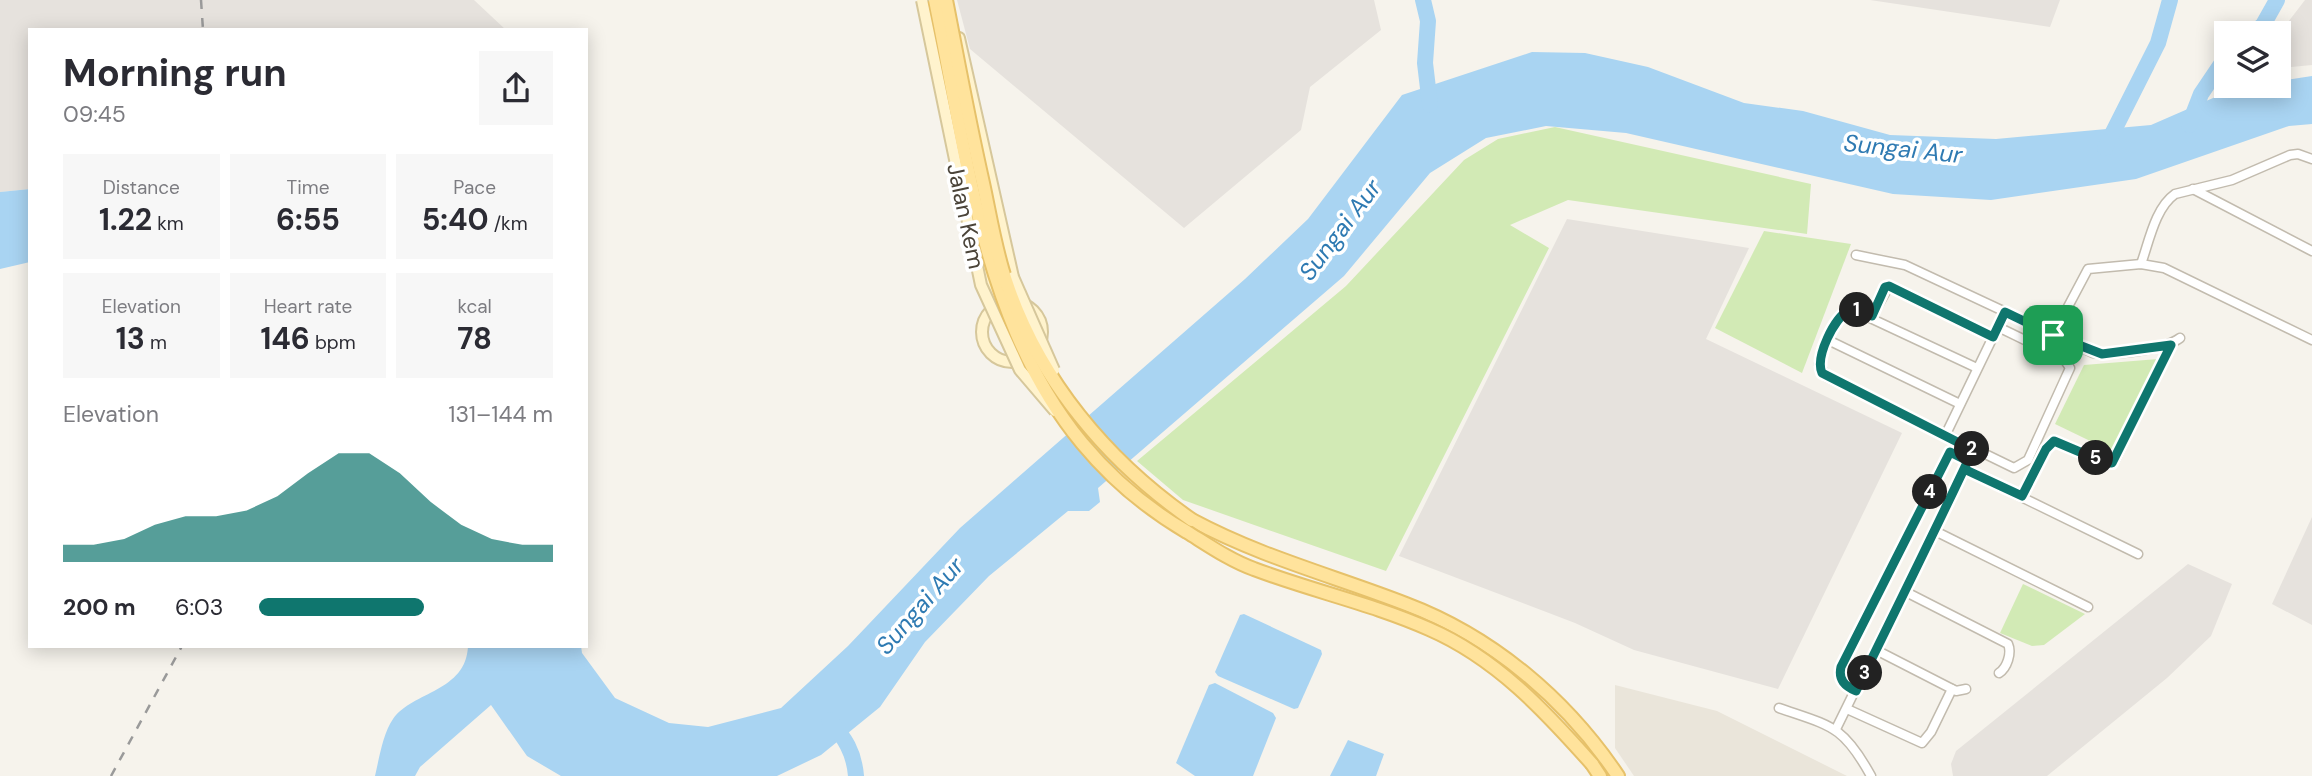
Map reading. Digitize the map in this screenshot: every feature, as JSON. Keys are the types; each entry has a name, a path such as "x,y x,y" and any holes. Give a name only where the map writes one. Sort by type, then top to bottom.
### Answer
{"main road":[{"path":"935,0 991,268 1014,329 1057,413 1097,462 1160,516 1251,568 1392,614 1461,646 1514,683 1592,764 1600,776"},
{"path":"946,0 984,191 1006,282 1042,362 1072,407 1108,449 1150,489 1192,520 1266,556 1407,604 1474,637 1518,668 1563,707 1618,776"}],"street":[{"name":"Jalan Kem","path":"925,0 983,262 996,306"},
{"name":"Jalan Kem","path":"925,0 981,285 1020,370 1057,413"},
{"name":"Jalan Kem","path":"952,0 996,230 1016,302"},
{"name":"Jalan Kem","path":"958,35 1013,277 1030,320 1072,407"},
{"path":"2141,264 2168,199 2193,189 2232,180 2295,153 2312,159"},
{"path":"2193,189 2312,251"},
{"path":"1856,255 1905,265 2053,335 2102,354 2171,345"},
{"path":"2053,335 2088,269 2141,264 2180,274 2312,340"},
{"path":"1872,316 1885,287 1889,286 1993,337"},
{"path":"1016,302 1034,311 1042,328 1042,338 1032,355 1014,362 996,358 989,352 982,337 984,320 996,306 1016,302"},
{"path":"1977,368 1872,316 1853,310 1844,313 1828,340 1819,365 1827,377 2014,468 2024,465 2070,368 2064,359 1998,327"},
{"path":"1945,436 2005,312"},
{"path":"2022,496 2046,449 2054,441 2106,463 2115,460 2171,345 2179,338"},
{"path":"1828,340 1960,404"},
{"path":"1836,729 1906,592 1973,450"},
{"path":"1856,691 1843,683 1841,667 1950,452 1966,465 2022,496 2138,554"},
{"path":"1935,531 2088,607"},
{"path":"1906,592 2008,644 2010,651 2005,667 1998,673"},
{"path":"1876,650 1952,689 1961,692 1966,689"},
{"path":"1847,709 1907,739 1922,743 1931,732 1952,689"},
{"path":"1779,708 1836,729 1857,750 1871,776"}],"shaded area":[{"path":"0,0 474,0 504,28 28,28 28,189 0,192"},
{"path":"957,0 1374,0 1381,30 1310,87 1301,130 1184,228 970,49"},
{"path":"1870,0 2060,0 2050,27"},
{"path":"2305,0 2312,0 2312,65 2291,67 2289,21"},
{"path":"1567,219 1749,248 1706,339 1902,433 1778,689 1634,650 1575,623 1399,556"},
{"path":"2312,517 2312,625 2272,604"},
{"path":"2188,564 2232,584 2211,636 2167,678 2047,776 1953,776 1951,764 1956,751"},
{"path":"1615,685 1717,711 1847,776 1634,776 1615,748"}],"green space":[{"path":"1555,127 1811,184 1807,234 1568,200 1510,225 1549,248 1386,571 1183,500 1137,461 1346,286 1464,160 1498,139"},
{"path":"1764,231 1851,244 1802,373 1715,328"},
{"path":"2158,359 2113,452 2055,424 2084,365"},
{"path":"2023,584 2085,614 2044,645 2032,646 2000,633"}],"water":[{"name":"Sungai Aur","path":"1532,52 1585,53 1648,67 1744,103 1803,111 1890,135 1996,139 2151,125 2214,98 2291,98 2291,79 2312,76 2312,124 2289,126 2136,179 1991,200 1893,194 1626,133 1546,126 1486,138 1430,173 1344,276 1098,488 1100,502 1089,511 1068,511 989,576 925,642 880,707 821,755 777,776 561,776 527,756 491,705 420,767 415,776 375,776 384,739 393,719 413,702 449,682 465,661 468,648 581,648 582,653 615,698 669,723 708,727 781,708 848,646 960,528 1245,279 1308,219 1402,95"},
{"path":"28,189 28,262 0,269 0,192"},
{"path":"1244,614 1321,650 1322,654 1298,708 1294,709 1218,676 1215,672 1240,615"},
{"path":"1215,683 1273,713 1276,718 1253,776 1195,776 1176,763 1209,685"},
{"path":"1348,740 1384,754 1376,776 1330,776"}],"waterway":[{"path":"1423,0 1428,21 1425,63 1430,105"},
{"path":"2105,148 2158,43 2170,0"},
{"path":"2265,21 2277,0"},
{"path":"2189,125 2201,94 2214,75"},
{"path":"829,720 848,746 856,776"}],"railway":[{"path":"201,0 203,28"},
{"path":"111,776 181,648"}],"route":[{"path":"2053,335 2005,312 1993,337 1889,286 1885,287 1872,316 1849,310 1836,325 1821,356 1819,365 1822,373 1973,450 1968,461 1951,498 1906,592 1856,691 1847,687 1839,673 1841,667 1950,452 1968,461 1964,469 2022,496 2046,449 2054,441 2106,463 2112,463 2171,345 2102,354 2093,353 2053,335"}]}
